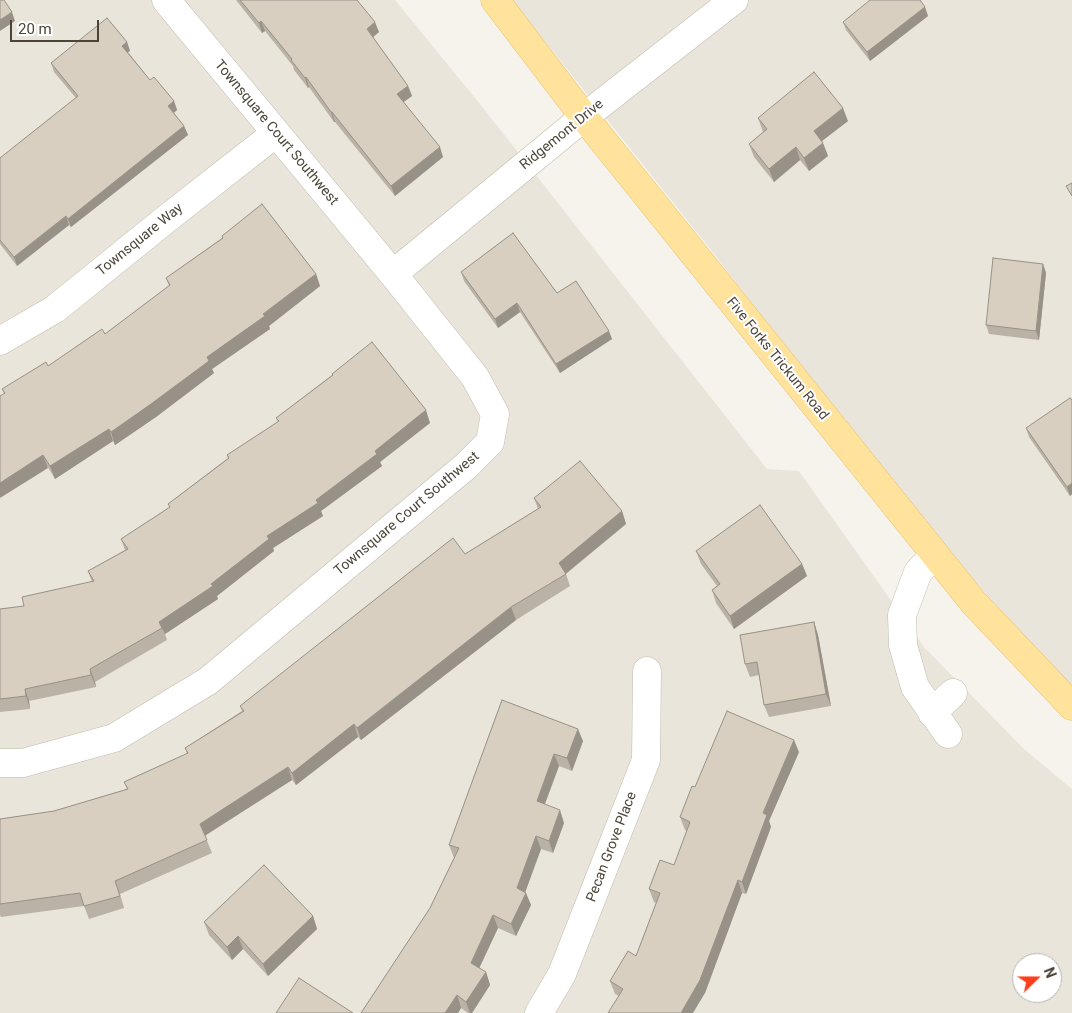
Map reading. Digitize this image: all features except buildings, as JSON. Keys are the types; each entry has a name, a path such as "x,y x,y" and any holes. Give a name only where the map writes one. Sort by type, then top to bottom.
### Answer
{"main road":[{"name":"Five Forks Trickum Road","path":"496,0 584,117 974,603 1072,706"}],"street":[{"name":"Townsquare Court Southwest","path":"0,763 23,763 114,738 208,681 466,466 490,442 495,414 475,377 393,274 166,0"},
{"name":"Ridgemont Drive","path":"393,274 584,117 734,0"},
{"name":"Townsquare Way","path":"0,342 55,309 276,133"},
{"path":"935,555 918,572 902,615 903,645 915,687 940,723 953,693"},
{"name":"Pecan Grove Place","path":"539,1013 562,974 646,760 647,671"}],"shaded area":[{"path":"0,0 395,0 484,109 767,469 799,471 924,647 1024,749 1072,789 1072,1013 0,1013"},
{"path":"512,0 1072,0 1072,691 891,487 711,250"}]}
